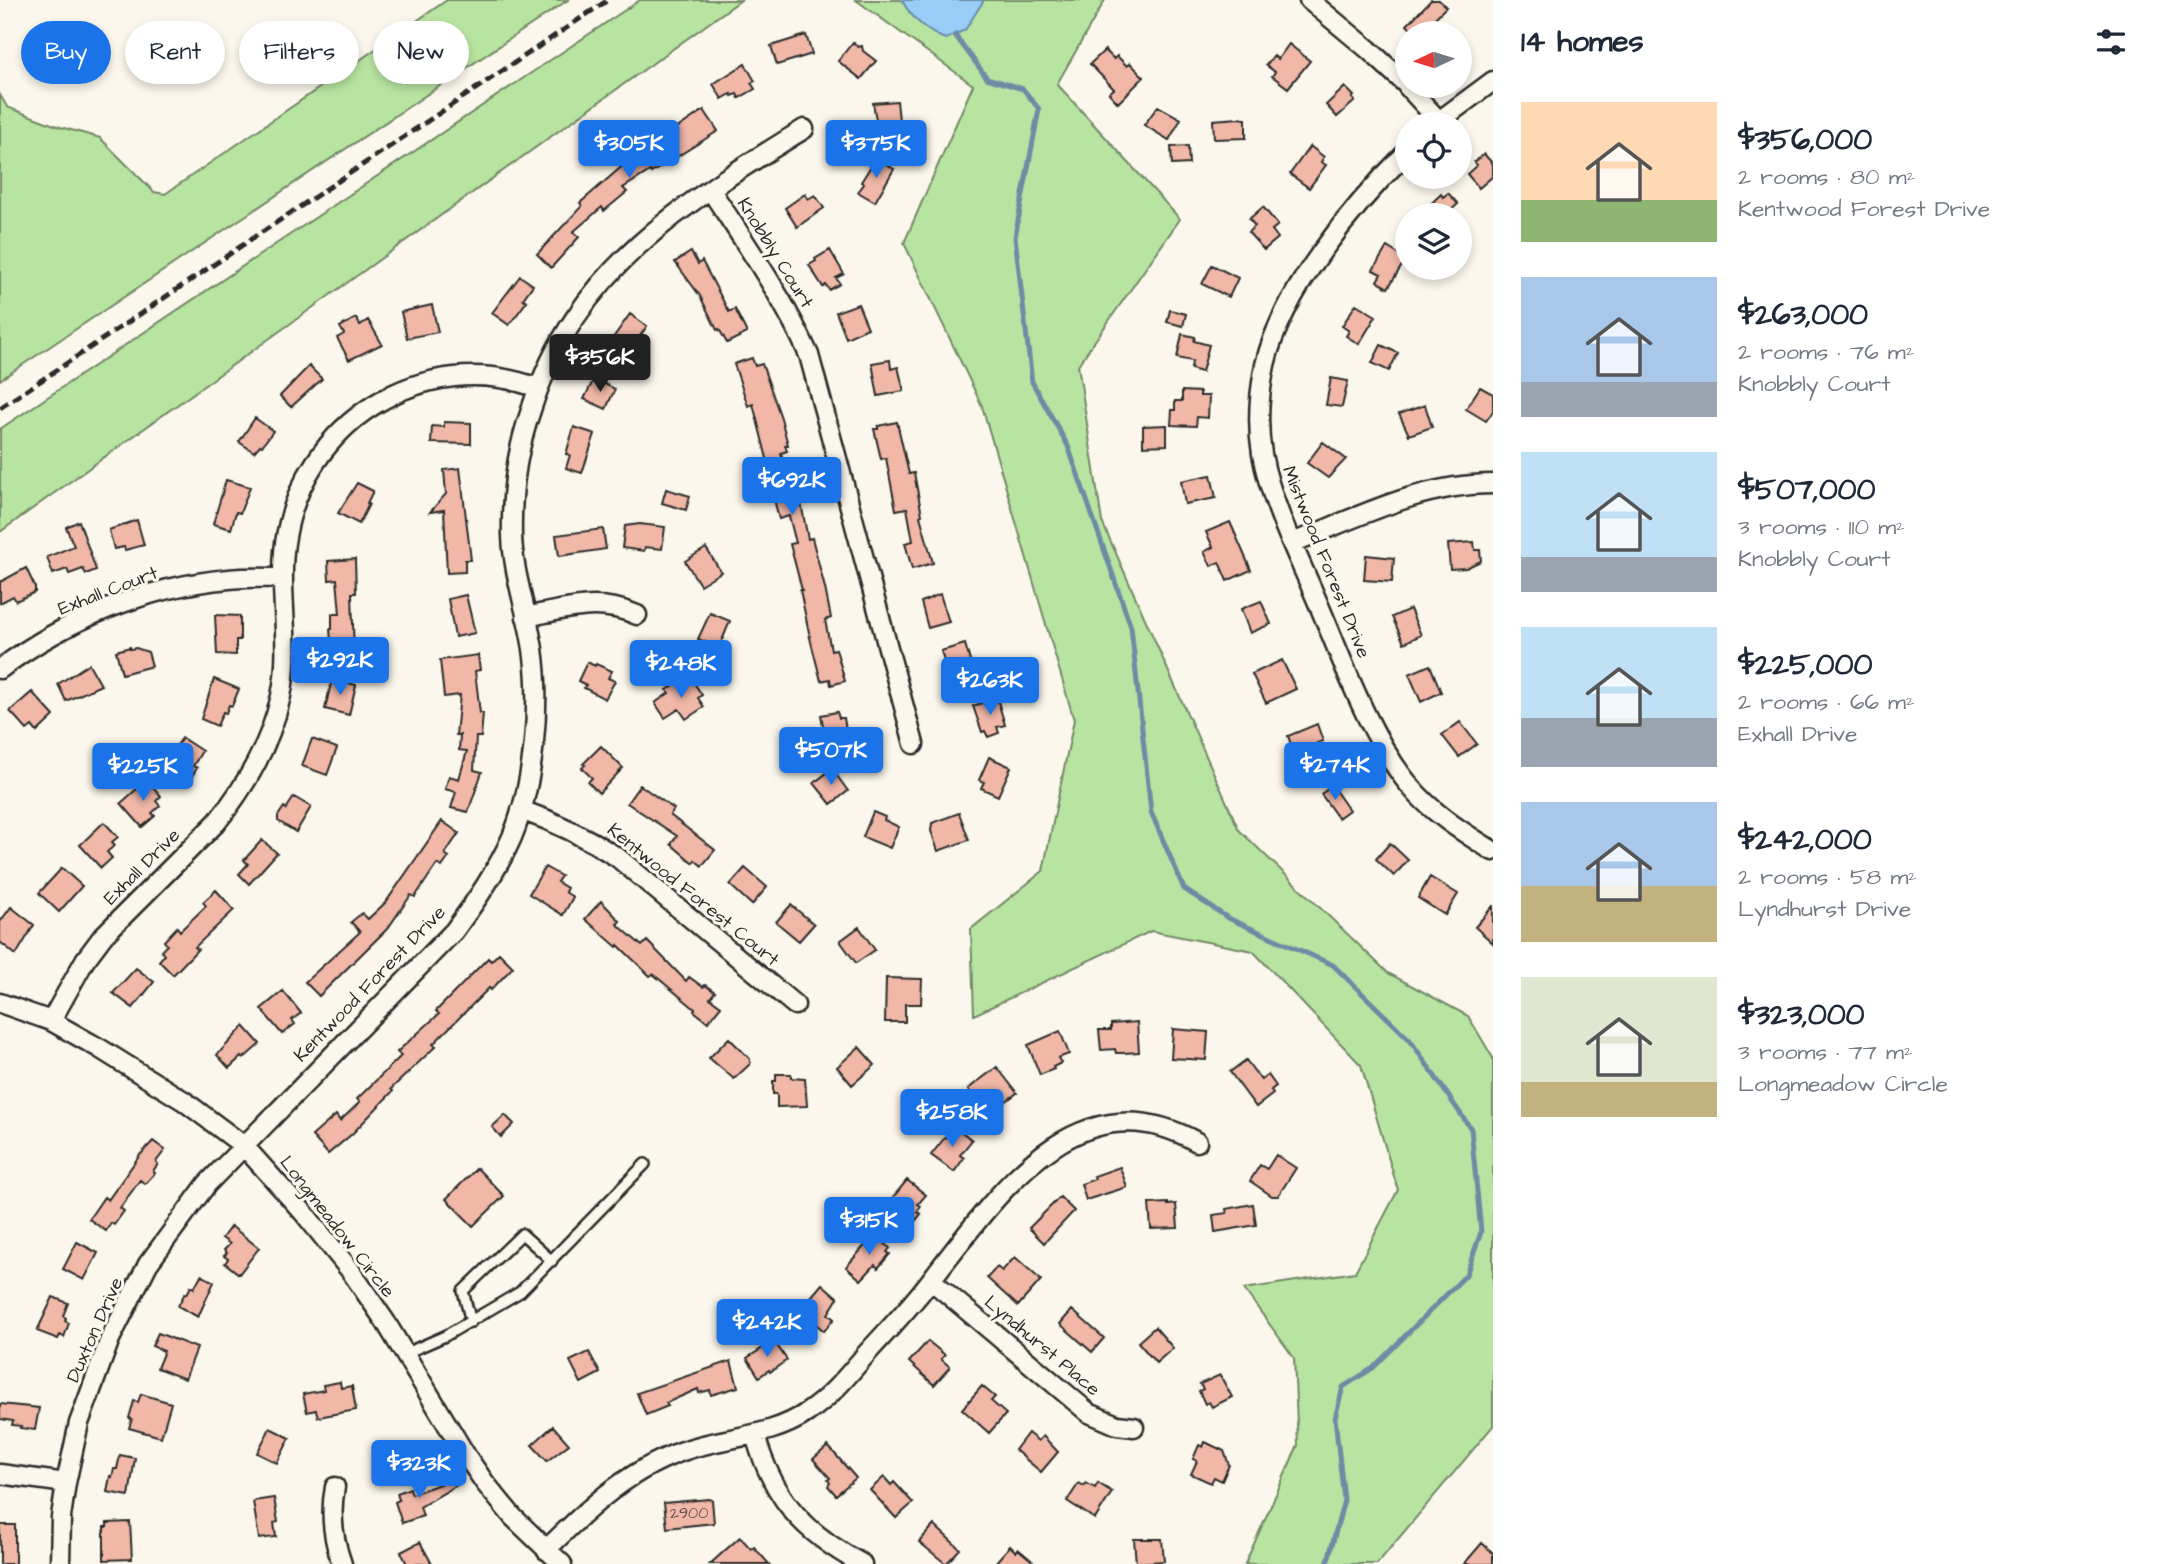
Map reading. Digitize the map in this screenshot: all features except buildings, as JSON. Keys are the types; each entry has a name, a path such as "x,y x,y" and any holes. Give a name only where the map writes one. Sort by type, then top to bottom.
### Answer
{"street":[{"path":"1309,0 1395,74"},
{"path":"1451,112 1493,81"},
{"path":"1418,98 1429,112"},
{"name":"Kentwood Forest Drive","path":"244,1146 454,931 495,871 513,835 533,753 537,711 533,649 515,572 512,498 517,460 538,388 558,342 592,292 637,246 675,213 804,129"},
{"name":"Mistwood Forest Drive","path":"1395,165 1354,210 1287,306 1266,364 1260,405 1262,453 1267,476 1292,543 1350,677 1392,761 1427,804 1450,823 1493,851"},
{"name":"Knobbly Court","path":"710,190 773,283 809,355 914,744"},
{"name":"Exhall Drive","path":"51,1021 85,960 103,936 216,823 251,775 263,751 281,695 286,663 283,578 285,541 302,487 328,444 371,407 408,387 448,377 495,376 538,388"},
{"path":"1292,543 1405,497 1449,486 1493,484"},
{"name":"Exhall Court","path":"0,669 54,634 101,611 148,595 228,579 283,578"},
{"path":"526,617 586,605 621,608 637,615"},
{"name":"Kentwood Forest Court","path":"521,810 560,824 617,857 795,1005"},
{"name":"Longmeadow Circle","path":"0,1003 51,1021 99,1048 184,1101 244,1146 350,1270 485,1483 513,1517 562,1564"},
{"path":"546,1550 615,1486 640,1470 694,1447 755,1435 786,1424 806,1414 828,1397 931,1280 1006,1186 1047,1152 1076,1135 1123,1122 1141,1122 1178,1132 1196,1142"},
{"name":"Duxton Drive","path":"60,1564 66,1483 79,1423 93,1380 126,1303 173,1227 207,1184 244,1146"},
{"name":"Lyndhurst Place","path":"931,1280 1089,1413 1117,1425 1134,1427"},
{"path":"755,1435 771,1481 795,1516 813,1534 862,1564"},
{"path":"0,1474 66,1483"},
{"path":"335,1487 332,1518 342,1564"}],"lane":[{"path":"404,1354 471,1322 520,1292 645,1164"},
{"path":"471,1322 463,1291 522,1234 552,1261"}],"green space":[{"path":"447,0 568,0 469,66 469,21 416,21"},
{"path":"640,0 741,0 0,532 0,429"},
{"path":"856,0 1105,0 1057,84 1180,219 1078,365 1102,522 1239,830 1388,973 1468,1016 1493,1058 1493,1426 1377,1564 1245,1564 1298,1445 1294,1358 1244,1289 1355,1272 1398,1190 1361,1065 1253,951 1151,931 974,1015 971,929 1043,871 1074,720 982,406 904,243 973,85"},
{"path":"373,51 373,84 442,84 0,380 0,95 7,107 57,126 100,138 154,192 165,194 325,84 359,84 359,61"}],"water":[{"path":"902,0 984,0 965,30 946,39 921,24"}],"waterway":[{"path":"955,35 987,78 1023,89 1039,109 1015,237 1032,382 1068,446 1131,627 1151,812 1184,889 1228,918 1333,965 1410,1040 1471,1129 1481,1232 1466,1275 1373,1368 1343,1387 1335,1418 1344,1500 1327,1564"}],"railway":[{"path":"0,408 608,0"}]}
